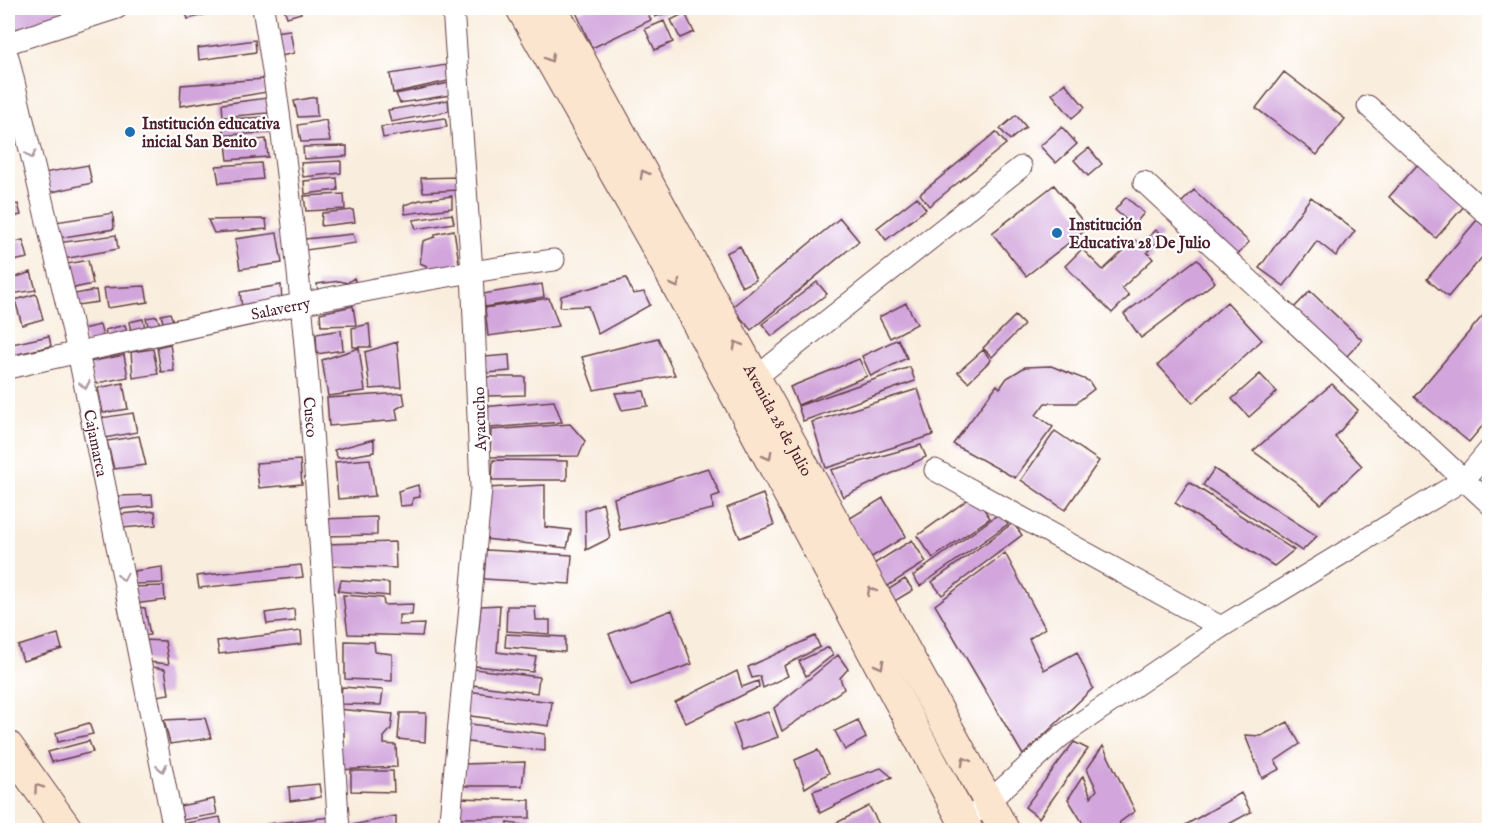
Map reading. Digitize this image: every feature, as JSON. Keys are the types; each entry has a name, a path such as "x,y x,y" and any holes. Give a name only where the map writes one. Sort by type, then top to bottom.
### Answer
{"street":[{"path":"8,43 117,8"},
{"name":"Cusco","path":"263,8 283,134 318,488 339,831"},
{"name":"Ayacucho","path":"449,831 480,508 479,396 453,8"},
{"name":"Avenida 28 de Julio","path":"521,8 755,378 801,492 1004,831"},
{"name":"Avenida 28 de Julio","path":"552,8 663,234 801,492 966,826"},
{"name":"Cajamarca","path":"8,57 78,352 174,831"},
{"path":"1368,106 1490,217"},
{"path":"755,378 1022,167"},
{"path":"1144,182 1490,504"},
{"name":"Salaverry","path":"8,368 301,304 472,271 555,260"},
{"path":"966,826 1061,736 1221,627 1465,479 1490,449"},
{"path":"935,470 1221,627"},
{"path":"8,746 68,831"}],"building":[{"path":"9,8 63,8 67,21 16,34"},
{"path":"66,8 84,8 67,14"},
{"path":"184,8 229,8 188,19"},
{"path":"284,8 299,8 301,13 287,17"},
{"path":"585,8 645,8 651,20 592,48 576,12"},
{"path":"652,8 680,8 655,17"},
{"path":"685,13 694,32 680,38 671,20"},
{"path":"664,21 673,42 655,50 645,29"},
{"path":"290,30 294,53 277,57 273,32"},
{"path":"255,40 256,52 199,60 198,48"},
{"path":"446,65 448,81 393,93 390,74"},
{"path":"1284,72 1345,119 1317,155 1256,108"},
{"path":"264,79 267,92 180,106 181,85"},
{"path":"449,83 450,95 400,103 396,94"},
{"path":"1065,83 1085,107 1072,118 1052,94"},
{"path":"316,97 317,116 298,117 294,101"},
{"path":"267,98 268,113 223,117 222,104"},
{"path":"448,100 449,111 391,122 388,110"},
{"path":"1016,115 1026,127 1010,140 1000,129"},
{"path":"268,117 270,133 224,135 222,119"},
{"path":"445,118 447,127 383,138 381,127"},
{"path":"326,120 330,141 301,142 298,125"},
{"path":"1062,127 1077,144 1056,163 1040,146"},
{"path":"996,132 1006,144 929,206 920,194"},
{"path":"266,139 268,157 228,160 226,143"},
{"path":"347,146 347,156 304,159 303,147"},
{"path":"1089,148 1102,164 1088,176 1074,160"},
{"path":"341,161 341,173 303,177 301,163"},
{"path":"261,163 263,179 219,183 216,166"},
{"path":"1418,164 1465,205 1436,238 1389,197"},
{"path":"88,165 92,183 43,194 38,174"},
{"path":"8,171 14,194 8,197"},
{"path":"458,177 458,190 423,192 421,178"},
{"path":"337,178 338,190 305,194 304,181"},
{"path":"1054,185 1088,228 1026,276 992,233"},
{"path":"1194,190 1249,242 1235,258 1179,205"},
{"path":"344,194 345,209 306,211 304,196"},
{"path":"452,196 452,208 405,214 404,205 420,200"},
{"path":"917,197 926,209 886,240 877,228"},
{"path":"1126,197 1144,213 1133,226 1115,210"},
{"path":"1311,197 1355,231 1336,256 1317,241 1284,286 1259,268"},
{"path":"18,204 21,215 8,218 8,206"},
{"path":"353,210 355,222 321,226 322,213"},
{"path":"113,213 114,229 58,238 55,222"},
{"path":"452,214 454,223 416,229 413,220"},
{"path":"840,218 859,241 751,330 732,307"},
{"path":"266,219 267,229 214,233 208,220"},
{"path":"1477,220 1490,231 1490,248 1448,297 1427,279"},
{"path":"454,230 459,263 427,274 427,266 420,263 423,241 435,237 435,234"},
{"path":"1156,230 1163,236 1147,252 1153,259 1122,288 1129,296 1112,313 1065,266 1082,249 1103,270 1135,240 1140,245"},
{"path":"277,233 282,263 240,269 235,239"},
{"path":"353,234 356,243 306,250 305,239"},
{"path":"116,235 118,249 64,259 57,243"},
{"path":"23,240 28,258 8,262 8,244"},
{"path":"740,246 756,280 742,287 726,253"},
{"path":"1197,259 1215,282 1141,338 1124,314"},
{"path":"88,260 93,284 74,288 67,264"},
{"path":"31,272 36,290 12,294 8,280"},
{"path":"354,278 357,286 318,292 317,284 340,281 347,283"},
{"path":"626,278 633,294 644,292 650,305 598,334 588,306 560,307 561,296"},
{"path":"817,282 827,294 772,336 762,324"},
{"path":"542,284 544,297 485,307 483,294"},
{"path":"281,285 282,302 242,308 240,292"},
{"path":"145,286 148,302 107,308 104,288"},
{"path":"96,290 98,302 77,305 75,294"},
{"path":"1310,291 1362,340 1345,358 1292,310"},
{"path":"36,294 43,319 22,325 15,300"},
{"path":"549,298 559,326 488,336 485,308"},
{"path":"1227,302 1262,340 1193,403 1158,365"},
{"path":"906,303 917,324 890,338 879,317"},
{"path":"353,306 356,325 321,326 320,313"},
{"path":"1490,307 1490,417 1469,442 1414,397"},
{"path":"170,313 175,326 165,329 161,315"},
{"path":"157,316 162,331 150,334 146,318"},
{"path":"1015,316 1024,325 992,357 983,348"},
{"path":"143,319 146,333 132,336 129,322"},
{"path":"369,324 371,347 353,347 352,328"},
{"path":"100,325 104,341 86,346 82,329"},
{"path":"125,325 129,337 109,343 105,330"},
{"path":"341,330 343,350 317,354 316,334"},
{"path":"49,336 51,346 14,355 12,344"},
{"path":"658,338 675,375 594,390 582,357"},
{"path":"898,339 907,358 871,376 862,356"},
{"path":"397,342 401,387 370,389 365,352"},
{"path":"170,344 174,371 161,372 157,347"},
{"path":"359,348 365,391 328,396 322,360"},
{"path":"153,349 158,374 133,378 131,352"},
{"path":"983,350 991,360 968,382 958,372"},
{"path":"124,355 128,377 92,384 89,362"},
{"path":"509,355 510,371 487,373 485,357"},
{"path":"859,359 867,376 798,405 790,387"},
{"path":"1051,366 1089,381 1094,389 1076,403 1045,403 1036,415 1053,427 1015,478 953,444 997,385 1000,388 1007,378 1025,367"},
{"path":"910,367 915,381 803,421 798,406"},
{"path":"1260,374 1277,392 1249,417 1232,399"},
{"path":"487,377 525,377 525,395 488,396"},
{"path":"123,383 128,409 103,413 98,388"},
{"path":"1332,384 1358,410 1335,437 1362,466 1321,504 1296,482 1253,451"},
{"path":"918,389 933,435 826,468 812,422"},
{"path":"644,391 648,406 622,410 615,393"},
{"path":"403,393 405,404 396,409 398,420 329,426 327,398"},
{"path":"554,401 562,422 490,428 481,407"},
{"path":"133,413 137,432 105,438 100,418"},
{"path":"570,424 585,441 579,456 490,457 491,430"},
{"path":"1055,431 1099,461 1065,510 1021,480"},
{"path":"139,436 146,465 114,469 107,441"},
{"path":"374,439 374,452 338,458 334,450"},
{"path":"921,445 926,457 843,497 831,470"},
{"path":"370,459 375,496 338,499 335,462"},
{"path":"300,460 302,484 259,488 256,463"},
{"path":"493,460 567,461 567,480 492,480"},
{"path":"708,468 720,494 712,497 713,509 620,530 614,498"},
{"path":"1214,469 1317,536 1302,551 1203,485"},
{"path":"1490,470 1490,482 1484,476"},
{"path":"1189,482 1294,550 1274,566 1175,503"},
{"path":"418,485 420,497 413,498 412,505 400,506 398,491"},
{"path":"545,485 545,527 571,530 567,548 485,539 486,488"},
{"path":"763,494 774,525 740,538 727,508"},
{"path":"152,495 153,506 120,509 119,496"},
{"path":"974,495 990,518 933,558 917,536"},
{"path":"883,498 906,536 870,558 847,520"},
{"path":"603,503 610,538 586,550 585,510"},
{"path":"155,511 156,525 122,528 121,514"},
{"path":"1000,513 1008,524 920,586 913,576"},
{"path":"377,517 377,535 322,536 322,519"},
{"path":"1013,523 1022,535 942,595 932,582"},
{"path":"912,540 926,562 886,587 872,565"},
{"path":"395,542 396,568 330,566 326,544"},
{"path":"486,550 572,555 570,584 484,579"},
{"path":"1005,553 1045,628 1029,639 1044,670 1077,652 1093,688 1023,755 935,605"},
{"path":"301,565 303,577 199,588 197,576"},
{"path":"162,567 163,583 134,584 134,571"},
{"path":"905,579 913,590 893,602 886,591"},
{"path":"341,580 389,583 389,596 338,591"},
{"path":"164,586 165,600 134,604 132,587"},
{"path":"343,595 383,598 384,605 413,604 412,615 399,615 399,625 424,624 422,636 348,634"},
{"path":"500,605 497,652 536,657 533,672 475,666 481,606"},
{"path":"507,606 535,606 536,620 550,620 550,634 506,631"},
{"path":"136,607 145,608 150,635 139,637"},
{"path":"294,609 295,621 267,624 265,613"},
{"path":"672,610 692,664 631,685 609,634"},
{"path":"301,631 302,644 219,654 217,641"},
{"path":"58,634 62,649 23,661 18,646"},
{"path":"506,634 565,637 565,652 505,647"},
{"path":"815,636 820,647 784,666 788,676 763,688 760,676 752,678 748,667"},
{"path":"142,640 165,641 169,664 147,662"},
{"path":"345,641 374,642 375,652 392,654 392,681 345,679"},
{"path":"829,647 833,655 806,676 799,661"},
{"path":"838,655 848,669 840,678 844,689 782,731 774,708"},
{"path":"146,666 165,669 169,694 151,697"},
{"path":"474,669 539,677 537,693 472,685"},
{"path":"737,671 742,687 758,681 759,687 686,723 675,702"},
{"path":"342,687 383,690 381,705 340,704"},
{"path":"467,691 552,702 549,726 463,715"},
{"path":"336,709 393,714 391,729 384,737 384,744 396,745 397,767 337,770 338,745 344,743 344,730 333,730"},
{"path":"768,712 778,737 742,750 733,724"},
{"path":"400,713 426,713 425,742 398,739"},
{"path":"205,718 211,738 170,744 164,720"},
{"path":"858,720 866,738 845,750 835,731"},
{"path":"1288,722 1300,744 1275,761 1280,769 1262,778 1245,735 1261,736"},
{"path":"89,723 93,734 58,742 56,733"},
{"path":"463,723 545,734 545,751 460,741"},
{"path":"89,741 93,752 52,762 48,752"},
{"path":"1074,742 1088,749 1039,818 1025,807"},
{"path":"1103,746 1135,811 1120,822 1118,830 1087,830 1068,799 1083,776 1091,797 1097,790 1087,769"},
{"path":"818,750 829,773 805,788 795,760"},
{"path":"525,762 522,786 463,786 465,764"},
{"path":"881,768 892,777 820,813 813,791"},
{"path":"351,771 393,771 394,792 351,791"},
{"path":"319,784 321,797 290,801 289,787"},
{"path":"1241,793 1251,812 1218,830 1185,830 1182,827"},
{"path":"459,798 530,800 530,818 458,818"},
{"path":"214,799 217,814 183,820 180,806"},
{"path":"869,806 882,830 823,830"},
{"path":"396,816 396,829 352,830 352,825"},
{"path":"220,817 222,828 188,830 186,823"},
{"path":"331,817 332,830 269,830 268,824"},
{"path":"456,823 494,824 494,830 455,830"},
{"path":"507,823 532,826 531,830 507,830"}],"place":[{"name":"Institución educativa inicial San Benito","path":"130,132"},
{"name":"Institución Educativa 28 De Julio","path":"1057,233"}]}
